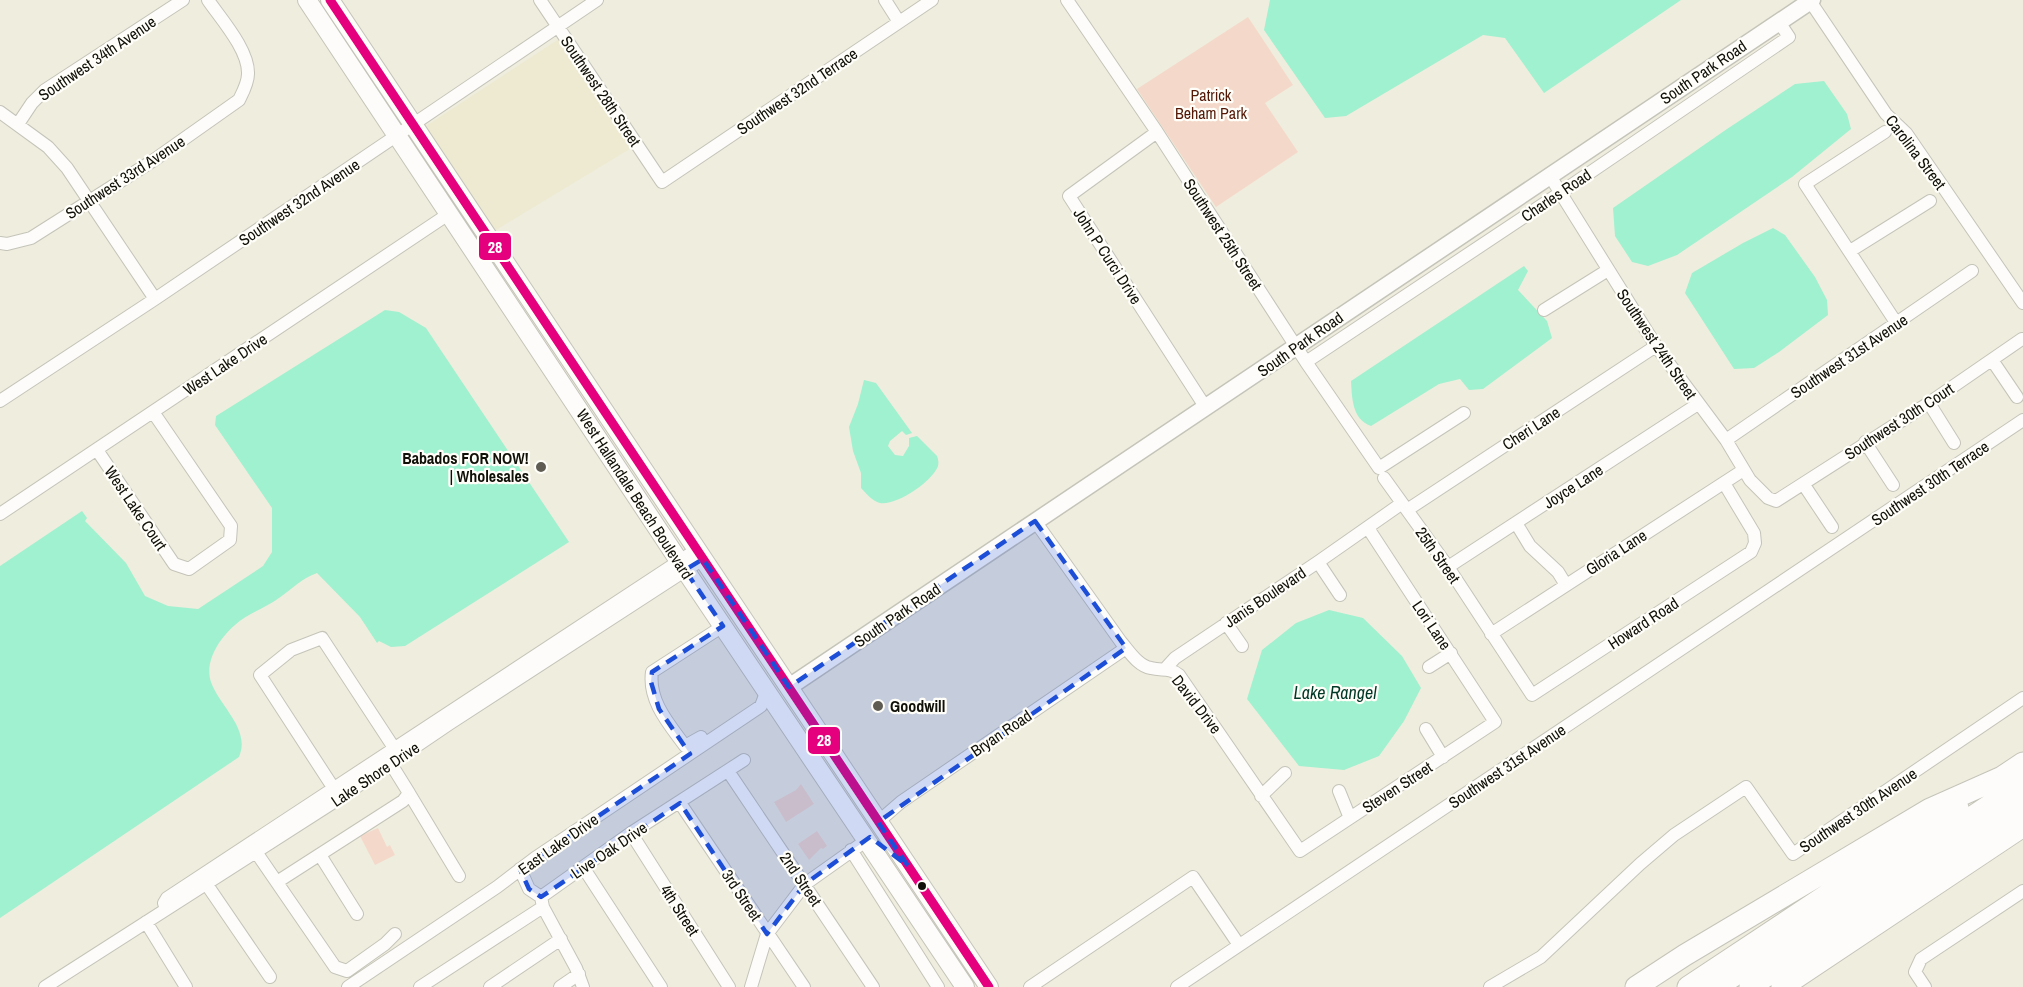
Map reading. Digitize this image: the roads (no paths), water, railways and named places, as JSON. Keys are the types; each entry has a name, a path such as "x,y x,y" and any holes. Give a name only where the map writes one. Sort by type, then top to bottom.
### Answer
{"highway":[{"path":"1688,987 1928,829 2023,763"},
{"path":"1636,987 1685,955 1930,809 2002,777"},
{"path":"1719,986 2023,783"},
{"path":"1750,987 2023,804"},
{"path":"1782,987 2023,826"},
{"path":"1997,843 2023,833"}],"main road":[{"name":"West Hallandale Beach Boulevard","path":"307,0 723,626 766,696 867,840 965,987"},
{"name":"West Hallandale Beach Boulevard","path":"330,0 989,987"},
{"path":"505,296 524,311 566,375 584,381"},
{"path":"570,395 591,406 633,471 651,483"},
{"path":"867,840 871,839 881,843 908,866"}],"street":[{"name":"Southwest 34th Avenue","path":"18,124 32,103 45,90 183,0"},
{"name":"Southwest 33rd Avenue","path":"3,243 31,238 89,202 239,100 246,87 248,72 245,60 241,48 208,0"},
{"name":"Southwest 28th Street","path":"540,0 662,182"},
{"name":"Southwest 32nd Avenue","path":"0,401 597,0"},
{"path":"885,0 900,22"},
{"name":"Southwest 32nd Terrace","path":"662,182 932,0"},
{"name":"Southwest 25th Street","path":"1067,0 1158,132 1306,362 1382,473"},
{"name":"South Park Road","path":"789,687 1811,1"},
{"name":"Carolina Street","path":"1811,1 1886,114 1906,133 2022,300"},
{"name":"Charles Road","path":"1306,362 1789,37 1779,21"},
{"path":"0,112 48,147 67,168 155,299"},
{"name":"John P Curci Drive","path":"1158,132 1069,196 1206,408"},
{"path":"1885,132 1805,184 1897,324"},
{"name":"Southwest 24th Street","path":"1550,176 1656,346 1726,440 1742,471 1768,498 1776,501"},
{"path":"1850,251 1930,201"},
{"name":"West Lake Drive","path":"0,514 450,213"},
{"path":"1544,310 1608,270"},
{"name":"Southwest 31st Avenue","path":"1726,440 1972,271"},
{"name":"Southwest 30th Court","path":"1776,501 1929,403 2022,339"},
{"name":"Cheri Lane","path":"1368,528 1656,346"},
{"path":"1992,360 2017,397"},
{"path":"1929,403 1954,443"},
{"name":"Joyce Lane","path":"1448,567 1698,404"},
{"name":"West Lake Court","path":"97,450 174,564 189,569 230,540 231,526 153,412"},
{"path":"1382,473 1464,413"},
{"name":"Southwest 30th Terrace","path":"1838,544 2023,420"},
{"path":"1865,442 1893,485"},
{"name":"Gloria Lane","path":"1491,634 1742,471"},
{"name":"25th Street","path":"1382,473 1402,508 1448,567 1491,634"},
{"name":"Howard Road","path":"1491,634 1532,695 1751,552 1755,543 1754,533 1724,483"},
{"path":"1804,485 1832,527"},
{"name":"David Drive","path":"1035,521 1126,648 1142,665 1150,669 1165,669 1179,675 1300,851"},
{"path":"1516,523 1530,546 1558,572 1566,585"},
{"name":"Janis Boulevard","path":"1165,669 1175,658 1368,528"},
{"name":"Lori Lane","path":"1368,528 1495,722"},
{"name":"Southwest 31st Avenue","path":"1177,987 1838,544"},
{"name":"Lake Shore Drive","path":"250,852 699,554"},
{"path":"1318,562 1340,595"},
{"path":"1226,623 1242,646"},
{"path":"723,626 652,672 651,682 659,709 685,746 756,700 789,687"},
{"path":"337,793 260,675 291,650 322,638 395,756 409,793 459,876"},
{"name":"Bryan Road","path":"878,822 901,802 1126,648"},
{"path":"1429,667 1451,653"},
{"name":"East Lake Drive","path":"348,987 761,706 766,696"},
{"name":"Southwest 30th Avenue","path":"1490,987 1541,957 1666,842 1746,787 1793,854 2023,698"},
{"name":"Steven Street","path":"1300,851 1495,722"},
{"path":"1426,729 1443,757"},
{"name":"Live Oak Drive","path":"420,987 542,902 583,867 630,833 744,760"},
{"name":"2nd Street","path":"728,771 873,987"},
{"path":"1261,796 1285,773"},
{"path":"1339,791 1350,818"},
{"path":"277,882 403,801 409,793"},
{"name":"3rd Street","path":"680,803 804,987"},
{"name":"4th Street","path":"630,833 729,987"},
{"path":"751,987 768,934 805,884 867,840"},
{"path":"851,850 938,987"},
{"path":"45,987 166,909 203,880 250,852 277,882 335,966 347,971 385,944 395,934"},
{"path":"320,855 357,914"},
{"path":"583,867 661,987"},
{"path":"520,869 529,889 542,902 583,987"},
{"path":"1030,987 1193,877 1239,945"},
{"path":"203,880 270,977"},
{"path":"1925,987 1915,972 1921,959 2023,891"},
{"path":"146,922 182,986"},
{"path":"490,987 561,939"},
{"path":"560,987 577,971"}],"water":[{"path":"1270,0 1681,0 1544,93 1505,38 1483,35 1346,116 1325,118 1264,30"},
{"path":"1824,81 1847,114 1851,129 1792,177 1677,255 1648,266 1632,262 1615,236 1613,208 1795,84"},
{"path":"1773,228 1785,235 1815,277 1827,300 1828,315 1754,368 1734,369 1685,293 1692,273"},
{"path":"1524,266 1528,271 1518,290 1547,321 1552,338 1483,389 1469,390 1460,379 1439,384 1371,426 1360,418 1354,407 1351,381"},
{"path":"385,310 399,312 426,328 569,542 405,646 391,647 379,641 377,643 360,617 317,573 274,602 240,621 219,643 212,658 209,674 215,691 238,728 242,747 239,757 0,918 0,566 82,511 87,518 85,521 126,563 145,596 168,606 198,609 263,566 272,552 272,508 215,425 216,416"},
{"path":"864,380 876,383 912,433 906,435 902,431 890,441 888,446 895,455 903,456 909,446 909,438 917,436 937,456 938,461 934,472 921,486 904,497 887,503 874,501 861,488 861,473 853,451 849,427"},
{"name":"Lake Rangel","path":"1329,610 1363,618 1402,656 1421,688 1404,721 1379,756 1344,770 1299,766 1247,699 1262,650 1296,623"}],"place":[{"name":"Babados FOR NOW! | Wholesales","path":"541,467"},
{"name":"Goodwill","path":"878,706"}],"park label":[{"name":"Patrick Beham Park","path":"1211,104"}]}
